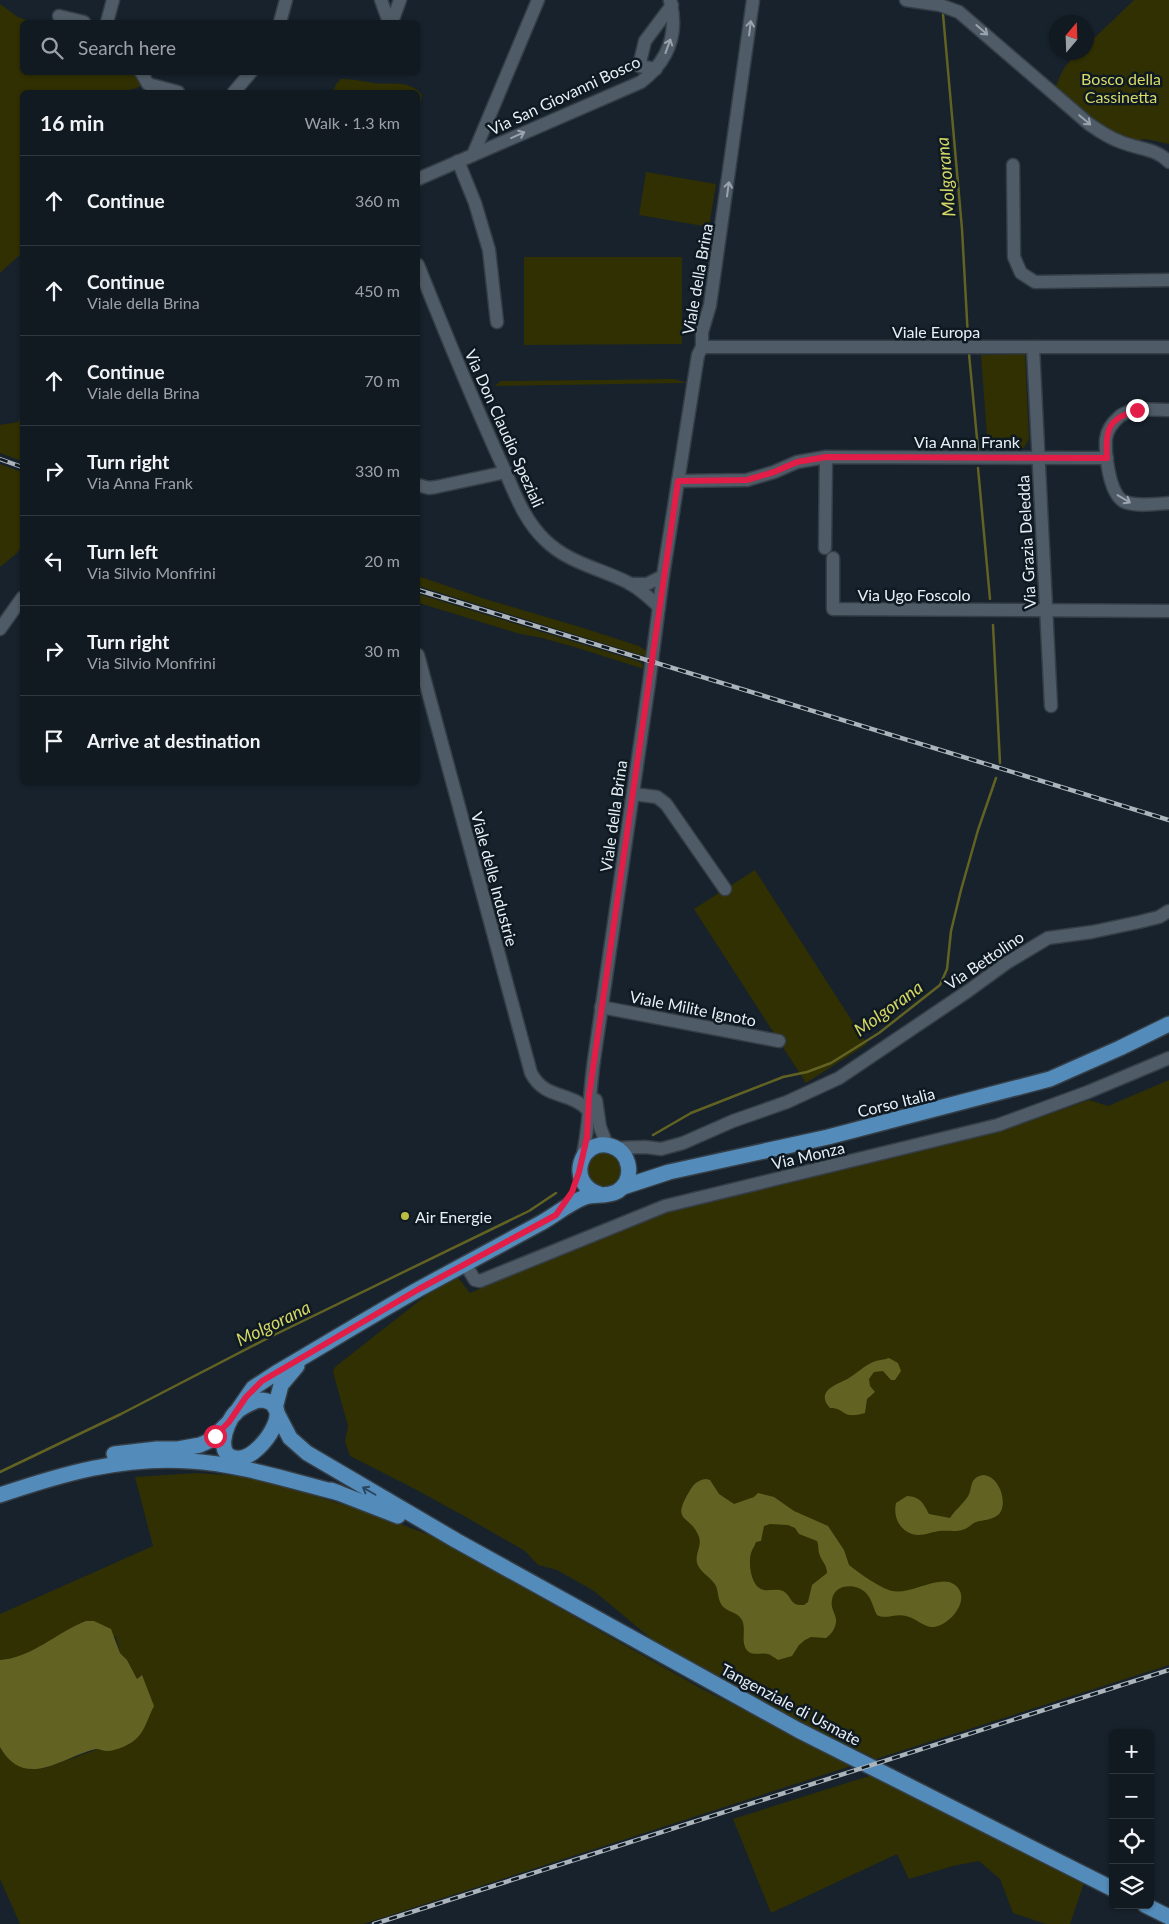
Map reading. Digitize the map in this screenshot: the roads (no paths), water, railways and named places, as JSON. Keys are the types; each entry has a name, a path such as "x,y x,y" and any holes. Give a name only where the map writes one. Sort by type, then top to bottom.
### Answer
{"main road":[{"name":"Corso Italia","path":"623,1186 669,1172 828,1137 1050,1079 1169,1024"},
{"path":"308,1354 283,1381 278,1390 276,1423 269,1435 250,1454 236,1457 224,1448 223,1443 232,1418 253,1388 308,1354 465,1264 556,1215 578,1200 599,1194 612,1194 623,1186 626,1181 628,1165 621,1152 612,1147 592,1148 581,1165 572,1192 556,1215"},
{"path":"581,1165 581,1178 588,1189 599,1194"},
{"path":"628,1165 669,1172"},
{"path":"49,1478 67,1469 111,1455 157,1449 178,1449 200,1445 211,1440 247,1405 259,1400 269,1402 276,1411 290,1438 307,1454 457,1541"},
{"path":"0,1495 49,1478 108,1464 207,1455 236,1457 274,1468 457,1541"},
{"path":"151,1460 192,1461 233,1467 339,1493"},
{"name":"Tangenziale di Usmate","path":"457,1541 798,1730 1109,1887"},
{"path":"1153,1909 1169,1917"}],"street":[{"path":"107,20 113,0"},
{"path":"381,0 389,20"},
{"path":"391,20 400,0"},
{"path":"473,154 538,0"},
{"name":"Viale della Brina","path":"612,1147 593,1112 589,1096 663,576 698,355 702,347 702,332 710,305 721,238 753,0"},
{"path":"906,0 940,5 959,12 1104,134 1122,143 1153,151 1169,162"},
{"path":"656,69 639,66 645,41 670,2"},
{"name":"Via San Giovanni Bosco","path":"420,178 641,82 656,69 664,57 672,36 670,2"},
{"path":"58,16 75,20"},
{"path":"143,75 148,84 170,90"},
{"path":"236,90 248,75"},
{"path":"458,161 475,203 489,250 497,322"},
{"path":"1013,165 1014,257 1021,273 1035,282 1169,280"},
{"name":"Via Don Claudio Speziali","path":"420,270 469,390 527,520 551,546 567,556 630,584 646,594 659,607"},
{"path":"1169,334 1169,347"},
{"name":"Viale Europa","path":"702,347 1169,347"},
{"name":"Via Grazia Deledda","path":"1033,348 1050,706"},
{"path":"1169,410 1137,410 1121,415 1110,427 1106,438 1111,484 1116,494 1123,501 1131,503 1169,503"},
{"name":"Via Anna Frank","path":"678,481 747,480 774,472 797,462 826,457 1107,458"},
{"name":"Via Ugo Foscolo","path":"826,457 833,609 1046,611"},
{"path":"420,486 429,488 506,472"},
{"path":"630,584 647,584 663,576"},
{"path":"0,629 20,601"},
{"path":"1046,611 1169,610"},
{"name":"Viale delle Industrie","path":"420,662 531,1073 536,1083 546,1090 576,1101 593,1112"},
{"path":"633,794 657,797 666,804 725,889"},
{"name":"Via Bettolino","path":"612,1147 661,1149 684,1143 732,1121 787,1102 839,1078 1008,962 1048,938 1092,932 1139,922 1159,917 1169,911"},
{"name":"Viale Milite Ignoto","path":"601,1007 779,1041"},
{"name":"Via Monza","path":"465,1264 475,1280 480,1281 665,1206 998,1125 1088,1092 1169,1058"},
{"name":"Viale della Brina","path":"581,1165 593,1112 594,1060"},
{"name":"Viale delle Industrie","path":"560,1096 578,1094 589,1096"},
{"path":"628,1165 633,1153 640,1147"}],"waterway":[{"name":"Molgorana","path":"943,14 962,229 968,338"},
{"name":"Molgorana","path":"969,354 978,449"},
{"name":"Molgorana","path":"978,468 990,599"},
{"name":"Molgorana","path":"993,625 1000,763"},
{"name":"Molgorana","path":"653,1135 691,1113 783,1077 807,1072 831,1063 879,1033 940,985 947,969 951,931 961,890 978,830 996,778"},
{"name":"Molgorana","path":"0,1472 121,1414 268,1338 529,1211 556,1193"}],"railway":[{"path":"0,459 20,466"},
{"path":"420,591 1169,820"},
{"path":"374,1924 1169,1670"}],"place":[{"name":"Air Energie","path":"405,1216"}],"park label":[{"name":"Bosco della Cassinetta","path":"1121,87"}]}
